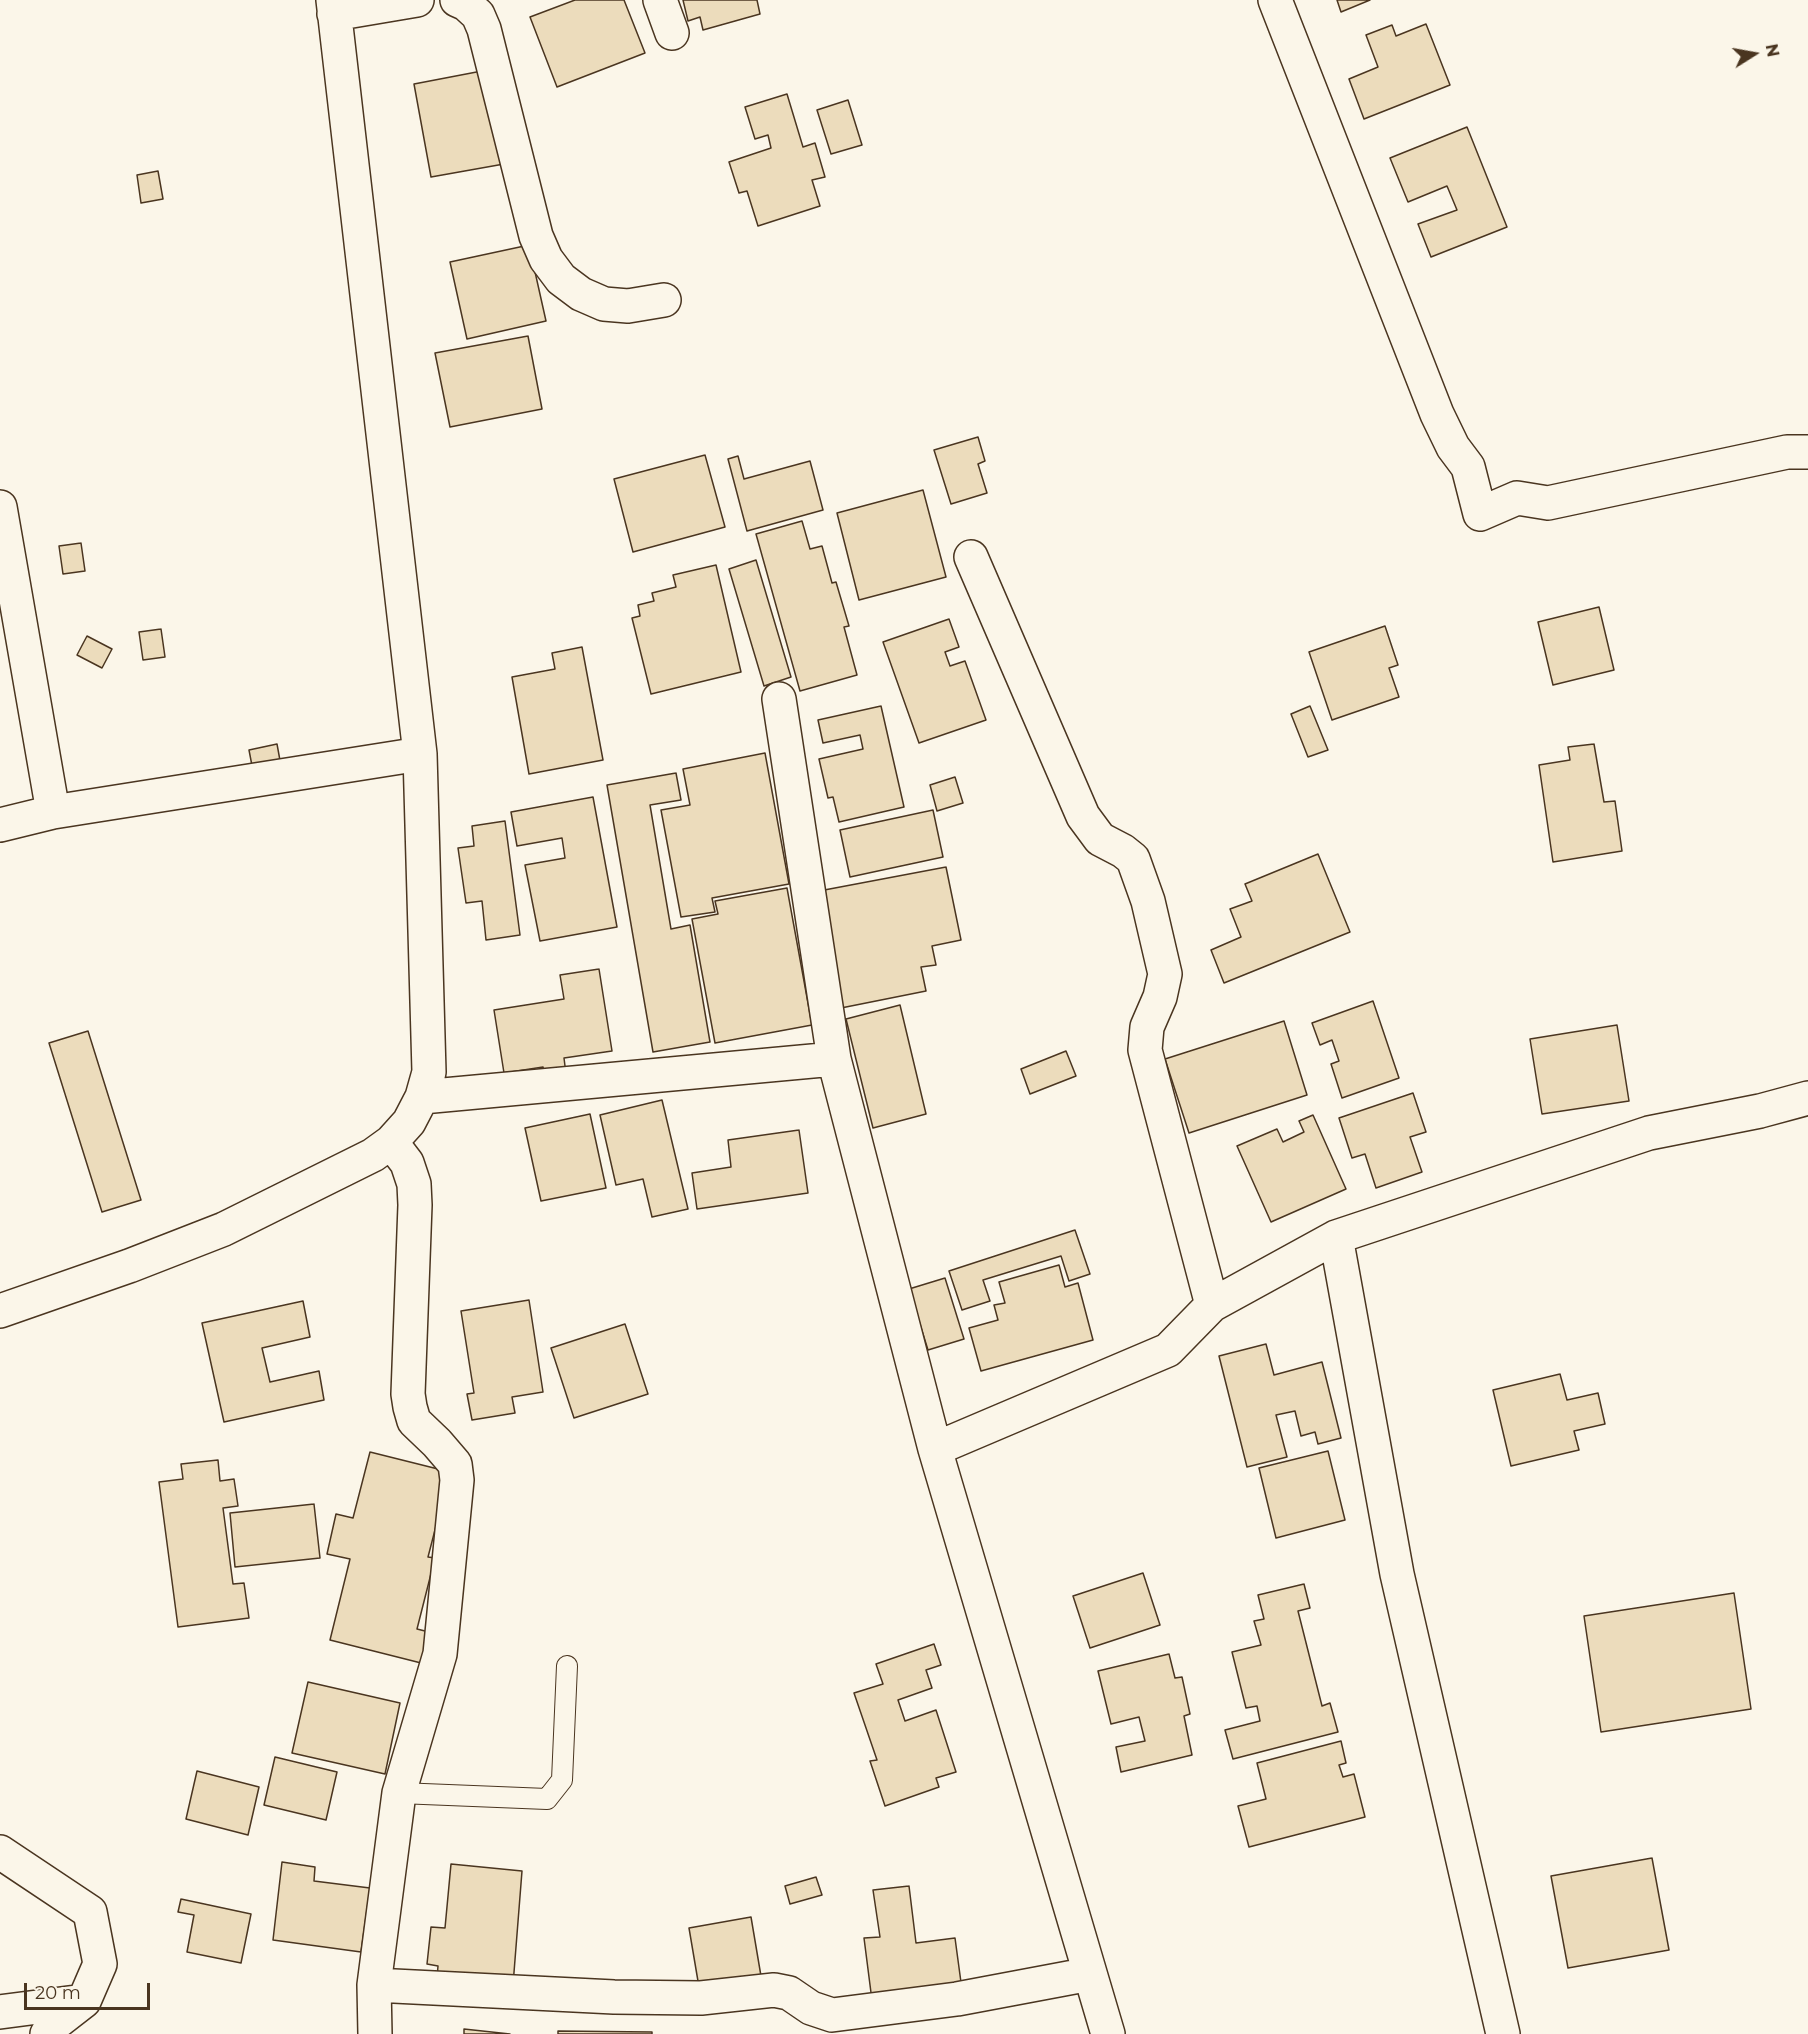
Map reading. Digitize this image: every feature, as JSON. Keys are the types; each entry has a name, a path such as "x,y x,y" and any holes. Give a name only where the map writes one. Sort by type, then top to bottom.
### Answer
{"street":[{"path":"0,1311 129,1266 224,1229 353,1166 391,1142 410,1122 423,1097 429,1072 429,1046 420,754 334,7 417,0"},
{"path":"457,0 466,4 477,15 484,29 536,237 546,259 561,279 581,294 604,304 628,306 664,300"},
{"path":"660,0 672,33"},
{"path":"1275,0 1437,414 1453,447 1468,467 1480,514 1517,498 1548,503 1786,452 1808,452"},
{"path":"0,507 53,812"},
{"path":"971,557 1083,816 1100,839 1133,859 1148,901 1165,974 1160,997 1148,1027 1145,1050 1212,1305"},
{"path":"779,699 834,1059 935,1449 1108,2034"},
{"path":"0,825 53,812 420,754"},
{"path":"423,1097 834,1059"},
{"path":"935,1449 1168,1350 1212,1305 1336,1237 1649,1133 1760,1111 1808,1098"},
{"path":"375,2034 374,1985 399,1792 440,1654 457,1480 454,1464 437,1443 414,1421 410,1407 408,1394 414,1184 407,1163 391,1142"},
{"path":"1336,1237 1397,1574 1503,2034"},
{"path":"0,1852 90,1912 100,1964 84,2001 57,2022 48,2034"},
{"path":"374,1985 603,1997 669,1998 701,1998 774,1990 789,1993 811,2008 832,2015 957,1999 1090,1974"},
{"path":"0,2012 84,2001"}],"lane":[{"path":"399,1792 548,1799 562,1780 567,1666"}],"building":[{"path":"575,0 624,0 645,53 557,87 530,17"},
{"path":"683,0 757,0 760,14 703,30 700,17 688,21"},
{"path":"1337,0 1370,0 1341,12"},
{"path":"1426,24 1450,85 1364,119 1349,79 1378,67 1366,35 1392,25 1396,36"},
{"path":"487,70 504,164 431,177 414,84"},
{"path":"787,94 803,147 815,143 825,177 812,180 820,206 758,226 747,191 739,193 729,162 771,148 768,135 755,139 745,107"},
{"path":"848,100 862,145 831,154 817,110"},
{"path":"1467,127 1507,227 1431,257 1418,224 1457,210 1447,186 1408,202 1390,158"},
{"path":"158,171 163,199 141,203 137,175"},
{"path":"529,245 546,321 467,339 450,262"},
{"path":"528,336 542,409 450,427 435,353"},
{"path":"978,437 985,461 978,464 987,493 951,504 934,450"},
{"path":"705,455 725,527 633,552 614,479"},
{"path":"738,456 744,479 810,461 823,510 747,531 728,459"},
{"path":"923,490 946,577 859,600 837,513"},
{"path":"802,521 810,549 822,546 832,583 836,582 849,626 844,627 857,675 800,691 756,534"},
{"path":"81,543 85,571 63,574 59,546"},
{"path":"756,560 791,677 764,686 729,569"},
{"path":"716,565 741,672 651,694 632,618 640,616 638,605 654,601 652,593 676,587 673,575"},
{"path":"1599,607 1614,670 1553,685 1538,622"},
{"path":"949,619 959,647 945,652 950,666 965,661 986,720 919,743 883,642"},
{"path":"1385,626 1398,665 1389,668 1399,697 1332,720 1309,652"},
{"path":"161,629 165,657 143,660 139,632"},
{"path":"87,636 112,649 102,668 77,655"},
{"path":"582,647 603,760 529,774 512,677 555,669 552,653"},
{"path":"881,706 904,807 839,822 833,797 828,798 819,759 863,749 860,735 823,743 818,720"},
{"path":"1310,706 1328,750 1308,757 1291,714"},
{"path":"277,744 281,766 253,771 249,750"},
{"path":"1594,744 1604,802 1615,801 1622,851 1553,862 1539,765 1570,760 1568,747"},
{"path":"765,753 789,884 712,898 715,912 681,917 661,810 690,805 683,769"},
{"path":"676,773 681,800 650,805 671,929 690,925 710,1042 653,1052 607,785"},
{"path":"955,777 963,803 937,811 930,785"},
{"path":"593,797 617,927 540,941 525,865 565,858 562,838 517,846 511,812"},
{"path":"933,810 943,857 850,877 840,830"},
{"path":"505,821 520,935 486,940 482,901 466,903 458,848 474,846 472,826"},
{"path":"1318,854 1350,932 1224,983 1211,950 1241,937 1230,909 1252,901 1245,884"},
{"path":"946,867 961,940 932,946 936,965 921,967 926,991 841,1008 819,891"},
{"path":"787,888 812,1025 715,1043 692,919 718,914 715,901"},
{"path":"599,969 612,1051 564,1058 566,1074 545,1077 543,1067 504,1073 494,1010 564,999 560,975"},
{"path":"1373,1001 1399,1078 1342,1098 1331,1064 1339,1061 1332,1040 1320,1045 1312,1023"},
{"path":"900,1005 926,1114 873,1128 846,1019"},
{"path":"1284,1021 1307,1095 1189,1133 1165,1059"},
{"path":"1617,1025 1629,1101 1542,1114 1530,1039"},
{"path":"88,1031 141,1200 102,1212 49,1043"},
{"path":"1066,1051 1076,1076 1030,1094 1021,1069"},
{"path":"1413,1093 1426,1132 1410,1137 1422,1172 1376,1188 1365,1154 1352,1158 1339,1118"},
{"path":"662,1100 688,1209 652,1217 643,1179 616,1185 600,1115"},
{"path":"590,1114 606,1188 541,1201 525,1128"},
{"path":"1313,1115 1346,1189 1271,1222 1237,1146 1277,1129 1283,1142 1304,1132 1299,1121"},
{"path":"799,1130 808,1193 697,1209 692,1173 731,1167 728,1140"},
{"path":"1075,1230 1090,1274 1069,1281 1061,1256 983,1280 990,1301 962,1310 949,1271"},
{"path":"1059,1265 1065,1287 1078,1283 1093,1340 981,1371 969,1328 998,1320 994,1305 1005,1303 999,1282"},
{"path":"945,1278 964,1339 928,1350 909,1289"},
{"path":"529,1300 543,1392 512,1397 515,1413 472,1420 467,1394 474,1393 461,1311"},
{"path":"303,1301 310,1337 262,1348 270,1382 319,1371 324,1400 224,1422 202,1323"},
{"path":"625,1324 648,1394 574,1418 551,1348"},
{"path":"1266,1344 1274,1375 1322,1362 1341,1438 1318,1444 1315,1432 1301,1436 1295,1411 1276,1415 1287,1457 1247,1467 1219,1356"},
{"path":"1560,1374 1567,1400 1598,1393 1605,1424 1574,1431 1579,1450 1511,1466 1493,1390"},
{"path":"1328,1451 1345,1520 1276,1538 1259,1468"},
{"path":"370,1452 450,1472 428,1557 435,1558 417,1629 437,1634 429,1665 330,1640 350,1559 327,1554 336,1514 353,1518"},
{"path":"218,1460 220,1481 234,1479 238,1506 223,1508 233,1584 244,1583 249,1618 178,1627 159,1482 183,1479 181,1464"},
{"path":"314,1504 320,1558 235,1567 230,1513"},
{"path":"1143,1573 1160,1625 1090,1648 1073,1596"},
{"path":"1304,1584 1310,1608 1298,1611 1322,1706 1330,1703 1338,1732 1233,1759 1225,1730 1260,1721 1257,1706 1246,1708 1232,1652 1261,1645 1254,1621 1264,1619 1258,1595"},
{"path":"1734,1593 1751,1709 1601,1732 1584,1616"},
{"path":"934,1644 941,1665 926,1670 932,1688 898,1700 905,1721 936,1710 956,1772 936,1778 939,1787 885,1806 870,1761 877,1760 854,1693 883,1684 876,1664"},
{"path":"1169,1654 1175,1678 1182,1677 1190,1714 1184,1716 1192,1755 1121,1772 1116,1747 1145,1741 1139,1717 1111,1724 1098,1671"},
{"path":"308,1682 400,1703 385,1774 292,1753"},
{"path":"1341,1741 1346,1763 1339,1765 1343,1777 1354,1774 1365,1817 1249,1847 1238,1806 1266,1799 1257,1763"},
{"path":"275,1757 337,1772 326,1820 264,1805"},
{"path":"197,1771 259,1787 248,1835 186,1819"},
{"path":"1652,1858 1669,1950 1568,1968 1551,1876"},
{"path":"282,1862 315,1867 314,1881 370,1888 361,1952 273,1940"},
{"path":"451,1864 522,1871 513,1985 437,1978 438,1966 427,1964 431,1927 445,1928"},
{"path":"816,1877 822,1895 790,1904 785,1886"},
{"path":"909,1886 916,1943 955,1938 965,2012 875,2024 864,1938 880,1937 873,1890"},
{"path":"181,1899 251,1914 241,1963 187,1952 194,1915 178,1912"},
{"path":"751,1917 762,1982 700,1993 689,1928"},
{"path":"464,2029 510,2034 464,2034"},
{"path":"558,2031 652,2032 652,2034 558,2034"}]}
